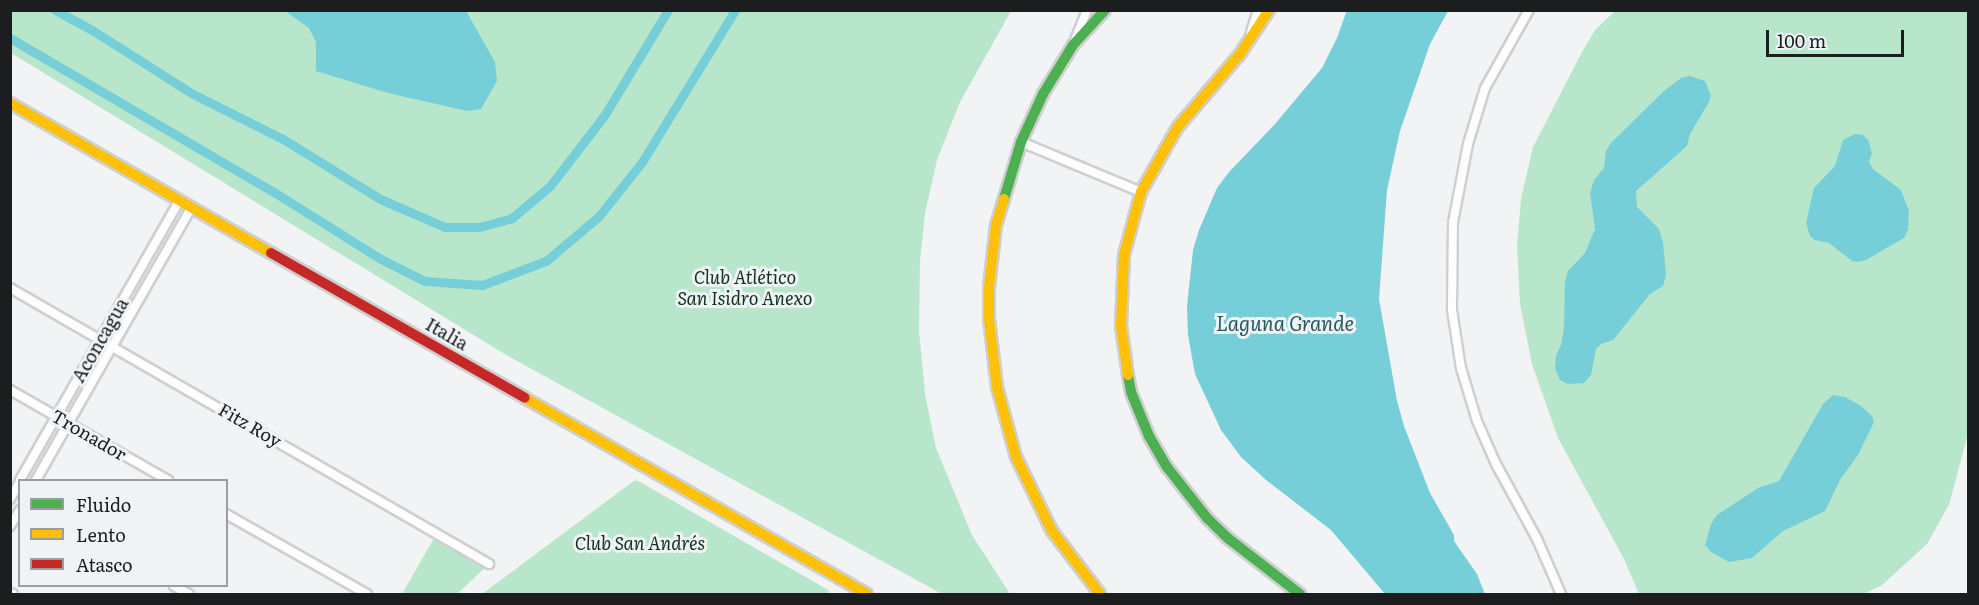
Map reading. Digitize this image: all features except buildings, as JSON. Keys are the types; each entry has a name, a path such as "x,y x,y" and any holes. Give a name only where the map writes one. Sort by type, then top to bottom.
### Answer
{"street":[{"path":"1087,10 1073,45 1043,94 1021,142 1006,188 993,247 989,319 997,387 1009,438 1034,497 1052,531 1100,594"},
{"path":"1073,45 1105,10"},
{"path":"1247,43 1258,10"},
{"path":"1269,10 1247,43 1177,128 1141,192 1130,224 1124,255 1120,310 1128,378 1137,407 1167,467 1193,503 1229,539 1300,594"},
{"path":"1529,10 1485,88 1465,155 1453,223 1452,310 1461,368 1478,421 1496,464 1537,539 1561,594"},
{"name":"Italia","path":"10,103 867,594"},
{"path":"1021,142 1141,192"},
{"name":"Aconcagua","path":"21,479 180,200"},
{"name":"Aconcagua","path":"37,479 192,207"},
{"name":"Fitz Roy","path":"10,288 489,564"},
{"path":"126,294 139,300"},
{"name":"Tronador","path":"10,390 166,479"},
{"path":"228,515 365,594"}],"green space":[{"name":"Club Atlético San Isidro Anexo","path":"10,11 1011,11 960,102 937,160 925,213 920,261 919,331 925,394 936,448 972,535 1010,594 942,594 508,356 11,53"},
{"path":"1615,11 1968,11 1967,437 1949,505 1927,544 1881,586 1863,594 1639,594 1624,559 1558,438 1532,364 1520,304 1517,246 1521,199 1533,147 1595,30"},
{"name":"Club San Andrés","path":"635,480 830,591 825,594 482,594"},
{"path":"437,533 489,564 457,594 402,594"}],"water":[{"name":"Laguna Grande","path":"1347,10 1448,11 1430,44 1400,131 1387,190 1379,299 1397,401 1404,426 1430,493 1454,535 1454,541 1477,574 1485,594 1385,594 1331,530 1266,480 1241,457 1221,430 1195,374 1188,335 1187,306 1193,250 1199,230 1217,188 1229,172 1275,124 1322,68 1337,38"},
{"path":"285,11 466,11 495,62 497,81 481,109 467,111 388,93 316,71 316,42 309,28"},
{"path":"1690,76 1705,81 1711,96 1709,102 1690,134 1687,146 1636,191 1637,207 1659,229 1663,243 1666,275 1663,286 1650,294 1613,340 1601,344 1596,349 1591,375 1584,383 1568,384 1560,380 1555,368 1564,328 1565,282 1568,271 1585,253 1595,229 1590,193 1594,180 1604,168 1606,151 1611,143 1664,91 1681,78"},
{"path":"1855,134 1863,135 1868,140 1872,153 1869,162 1873,169 1901,190 1909,211 1908,230 1904,238 1866,260 1858,262 1852,261 1829,243 1815,240 1810,236 1806,223 1814,188 1835,166 1843,140"},
{"path":"1833,395 1845,397 1861,406 1872,416 1874,422 1858,455 1840,480 1825,511 1783,531 1752,558 1729,562 1711,552 1705,545 1711,524 1717,515 1758,488 1779,481 1823,404"}],"waterway":[{"path":"55,10 92,30 193,94 283,139 380,199 445,227 479,227 512,218 550,186 604,116 668,10"},
{"path":"10,38 274,192 381,259 425,281 482,285 546,261 599,216 642,162 735,10"}],"traffic: fast":[{"path":"1004,199 1021,142 1043,94 1073,45 1105,10"},
{"path":"1128,375 1131,392 1149,436 1167,467 1207,518 1229,539 1300,594"}],"traffic: slow":[{"path":"1128,375 1121,326 1124,255 1141,192 1177,128 1240,54 1269,10"},
{"path":"10,103 271,253"},
{"path":"1004,199 996,225 989,287 989,319 997,387 1016,457 1052,531 1100,594"},
{"path":"525,398 867,594"}],"traffic: jam":[{"path":"271,253 525,398"}]}
